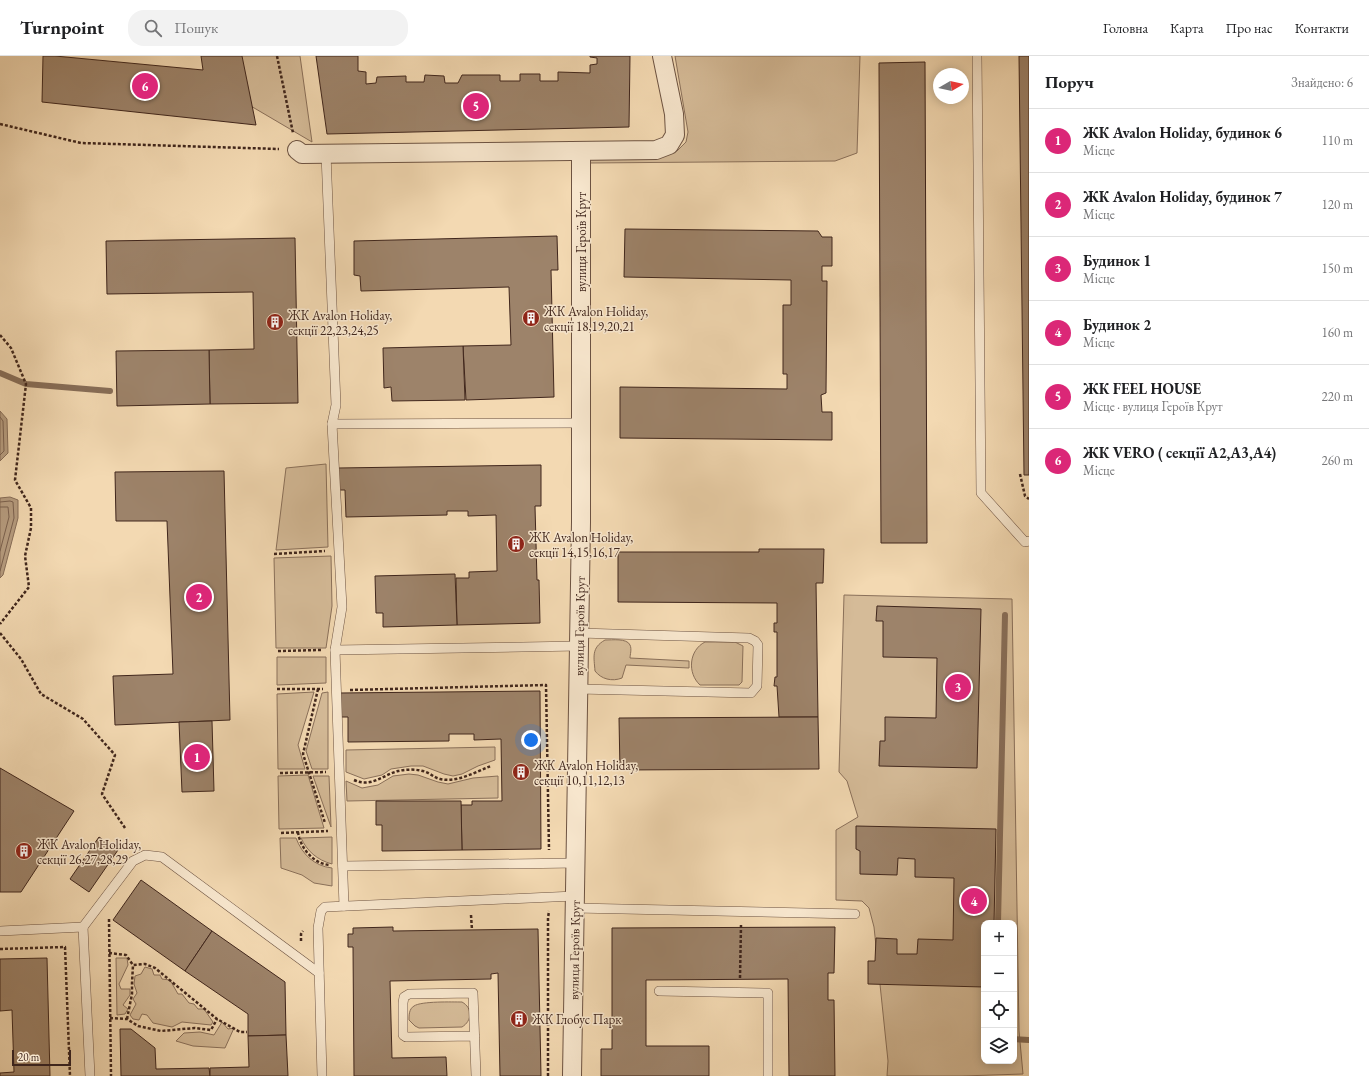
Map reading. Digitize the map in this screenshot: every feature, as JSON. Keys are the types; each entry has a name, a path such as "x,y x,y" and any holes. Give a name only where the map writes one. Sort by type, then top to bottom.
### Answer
{"street":[{"path":"296,150 302,154 656,150 669,145 675,135 674,114 662,56"},
{"name":"вулиця Героїв Крут","path":"572,1076 579,640 582,152"}],"lane":[{"path":"977,56 981,493 1024,542 1029,541"},
{"path":"326,154 336,405 332,424 342,607 335,650 344,906"},
{"path":"332,424 581,424"},
{"path":"335,650 579,640 749,638 755,641 758,645 757,686 751,693 578,690"},
{"path":"90,1076 83,927 133,861 145,855 162,856 319,973"},
{"path":"343,866 576,863"},
{"path":"322,1076 318,928 321,911 325,907 575,902 741,912 856,914"},
{"path":"0,931 83,927"},
{"path":"659,991 768,993 768,1076"},
{"path":"475,1036 406,1037 403,1035 404,997 409,994 473,993 475,1036 476,1076"}],"path":[{"path":"0,124 81,143 296,150 277,56"},
{"path":"0,335 11,348 26,384 15,480 31,508 31,528 25,556 29,587 0,624"},
{"path":"1020,474 1025,496 1029,499"},
{"path":"274,554 326,551"},
{"path":"0,633 21,658 41,694 83,719 115,755 102,794 125,828"},
{"path":"278,651 335,650"},
{"path":"347,690 546,685 549,847"},
{"path":"277,689 325,689"},
{"path":"318,689 303,754 328,831"},
{"path":"348,778 364,783 372,782 400,771 415,770 425,772 440,779 448,780 460,778 491,766"},
{"path":"280,773 328,772"},
{"path":"281,833 332,831"},
{"path":"298,832 300,842 306,852 320,862 332,866"},
{"path":"111,1076 109,919 113,912"},
{"path":"740,992 741,912"},
{"path":"548,918 548,1076"},
{"path":"0,949 65,947 70,1076"},
{"path":"109,953 126,955 133,965 132,994 127,1019"},
{"path":"133,965 145,964 155,968 217,1019 240,1032 247,1032"},
{"path":"110,1018 127,1019 138,1026 162,1031 195,1028 212,1030 217,1019"}],"shaded area":[{"path":"232,56 300,56 312,142 244,102"},
{"path":"675,56 860,56 857,153 835,161 588,163 588,156 667,154 677,151 686,142 688,132"},
{"path":"326,464 328,547 276,550 286,468"},
{"path":"331,556 332,606 326,648 276,648 274,558"},
{"path":"844,595 1012,599 1019,1031 1023,1074 887,1076 888,1061 874,927 869,908 862,901 836,900 836,830 858,817 847,781 839,772"},
{"path":"605,640 626,641 631,648 630,658 689,661 689,668 626,665 622,678 614,680 607,679 597,674 595,671 594,661 594,653 597,646"},
{"path":"705,642 735,642 743,646 742,682 739,685 700,685 696,680 692,668 693,656 696,650"},
{"path":"277,657 326,657 326,683 277,685"},
{"path":"314,692 298,745 305,769 278,769 277,694"},
{"path":"328,692 328,769 312,769 306,751 322,693"},
{"path":"495,747 495,760 462,774 453,776 423,766 391,769 382,775 364,779 346,772 346,750"},
{"path":"409,774 418,775 448,784 473,778 498,776 498,798 347,801 346,781 362,788 378,785 393,776"},
{"path":"308,775 324,828 279,829 278,776"},
{"path":"313,776 329,776 331,827"},
{"path":"332,837 332,864 313,854 306,847 301,838"},
{"path":"280,838 296,838 305,854 314,862 332,868 332,886 314,883 302,875 281,868"},
{"path":"116,958 127,958 128,965 119,984 121,989 130,989 130,995 123,1005 128,1009 125,1014 117,1015"},
{"path":"145,967 152,969 154,975 160,975 162,979 170,980 178,994 182,994 189,1003 194,1004 198,1009 204,1009 213,1022 211,1025 182,1022 172,1027 153,1023 147,1015 142,1014 139,1020 133,1019 130,1015 136,1004 133,999 137,993 134,984 135,976 141,974"},
{"path":"462,1002 468,1008 470,1014 468,1021 462,1027 419,1028 409,1020 411,1009 418,1004"},
{"path":"222,1022 228,1029 234,1028 225,1048 193,1046 176,1041 184,1033 200,1032 214,1035"}],"water":[{"path":"0,411 7,419 8,453 0,461"},
{"path":"10,497 18,500 18,518 3,575 0,578 0,498"}],"building":[{"path":"43,56 203,70 201,56 242,56 256,125 42,102"},
{"path":"316,56 358,56 358,71 366,72 366,84 376,83 377,77 406,76 406,82 424,82 425,75 444,76 445,83 458,83 462,75 500,75 500,81 520,81 520,74 540,74 540,81 558,81 558,72 590,73 590,65 597,64 597,58 590,56 630,56 629,127 327,134"},
{"path":"1019,56 1029,56 1029,475 1024,475"},
{"path":"925,62 927,543 881,543 879,63"},
{"path":"625,229 818,231 822,237 832,237 832,266 822,266 822,281 827,281 826,393 821,395 822,412 832,412 832,440 620,438 620,387 787,389 787,374 783,374 783,305 791,305 791,280 624,277"},
{"name":"ЖК Avalon Holiday, секції 18,19,20,21","path":"557,236 558,270 551,270 554,397 466,400 463,346 511,345 509,287 361,291 360,276 354,275 354,241"},
{"name":"ЖК Avalon Holiday, секції 22,23,24,25","path":"295,238 298,403 210,404 209,350 254,349 253,292 107,294 106,241"},
{"path":"463,346 465,400 392,401 391,387 384,388 383,348"},
{"path":"209,350 210,404 117,406 116,351"},
{"name":"ЖК Avalon Holiday, секції 14,15,16,17","path":"541,465 541,506 535,506 540,623 457,625 456,578 469,578 469,572 497,571 496,515 468,516 468,511 447,511 447,515 346,517 345,490 339,490 338,468"},
{"path":"224,471 230,720 115,725 113,676 173,674 167,521 116,521 115,472"},
{"path":"759,549 824,549 823,583 816,583 818,717 779,717 777,686 774,686 775,677 777,677 777,632 774,632 774,623 777,623 777,603 618,602 618,552 759,552"},
{"path":"455,574 457,625 383,627 383,613 376,613 375,576"},
{"path":"877,606 981,609 977,768 879,766 880,741 885,741 885,717 936,718 937,658 883,657 883,621 876,621"},
{"name":"ЖК Avalon Holiday, секції 10,11,12,13","path":"540,691 541,849 462,850 461,805 472,805 472,801 502,801 501,739 474,740 474,734 449,734 449,741 348,742 348,717 340,717 340,693"},
{"path":"818,717 819,769 620,770 619,718"},
{"path":"212,721 214,791 182,792 179,722"},
{"name":"ЖК Avalon Holiday, секції 26,27,28,29","path":"0,768 74,811 21,892 0,892"},
{"path":"376,801 461,801 462,850 382,851 382,825 376,825"},
{"path":"856,826 996,829 994,920 981,920 981,987 868,984 868,961 875,961 876,938 897,939 897,954 917,954 918,939 953,940 954,878 915,877 915,859 898,858 897,875 860,874 860,851 856,849"},
{"path":"99,837 118,850 89,892 70,879"},
{"path":"141,880 212,931 185,971 113,920"},
{"name":"ЖК Глобус Парк","path":"393,927 393,931 538,929 541,1076 500,1076 498,973 491,974 491,979 390,981 392,1058 446,1057 447,1076 354,1076 353,947 348,947 348,934 353,934 353,928"},
{"path":"835,927 834,973 828,973 828,1000 834,1000 835,1076 789,1076 788,979 646,980 646,1046 709,1046 709,1076 601,1076 601,1049 612,1049 612,928"},
{"path":"212,931 285,982 286,1035 248,1036 248,1014 185,971"},
{"path":"47,958 50,1076 0,1076 0,1073 14,1072 12,1010 0,1011 0,959"},
{"path":"120,1029 131,1029 155,1048 156,1069 209,1068 210,1076 121,1076"},
{"path":"286,1035 288,1076 210,1076 210,1068 249,1067 248,1036"}],"waterway":[{"path":"0,373 26,384 110,391"},
{"path":"998,920 1005,615"},
{"path":"1017,1039 1029,1040"}],"place":[{"name":"ЖК VERO ( секції А2,А3,А4)","path":"145,86"},
{"name":"ЖК FEEL HOUSE","path":"476,106"},
{"name":"ЖК Avalon Holiday, секції 18,19,20,21","path":"531,318"},
{"name":"ЖК Avalon Holiday, секції 22,23,24,25","path":"275,322"},
{"name":"ЖК Avalon Holiday, секції 14,15,16,17","path":"516,544"},
{"name":"ЖК Avalon Holiday, будинок 7","path":"199,597"},
{"name":"Будинок 1","path":"958,687"},
{"name":"ЖК Avalon Holiday, будинок 6","path":"197,757"},
{"name":"ЖК Avalon Holiday, секції 10,11,12,13","path":"521,772"},
{"name":"ЖК Avalon Holiday, секції 26,27,28,29","path":"24,851"},
{"name":"Будинок 2","path":"974,901"},
{"name":"ЖК Глобус Парк","path":"519,1019"}]}
